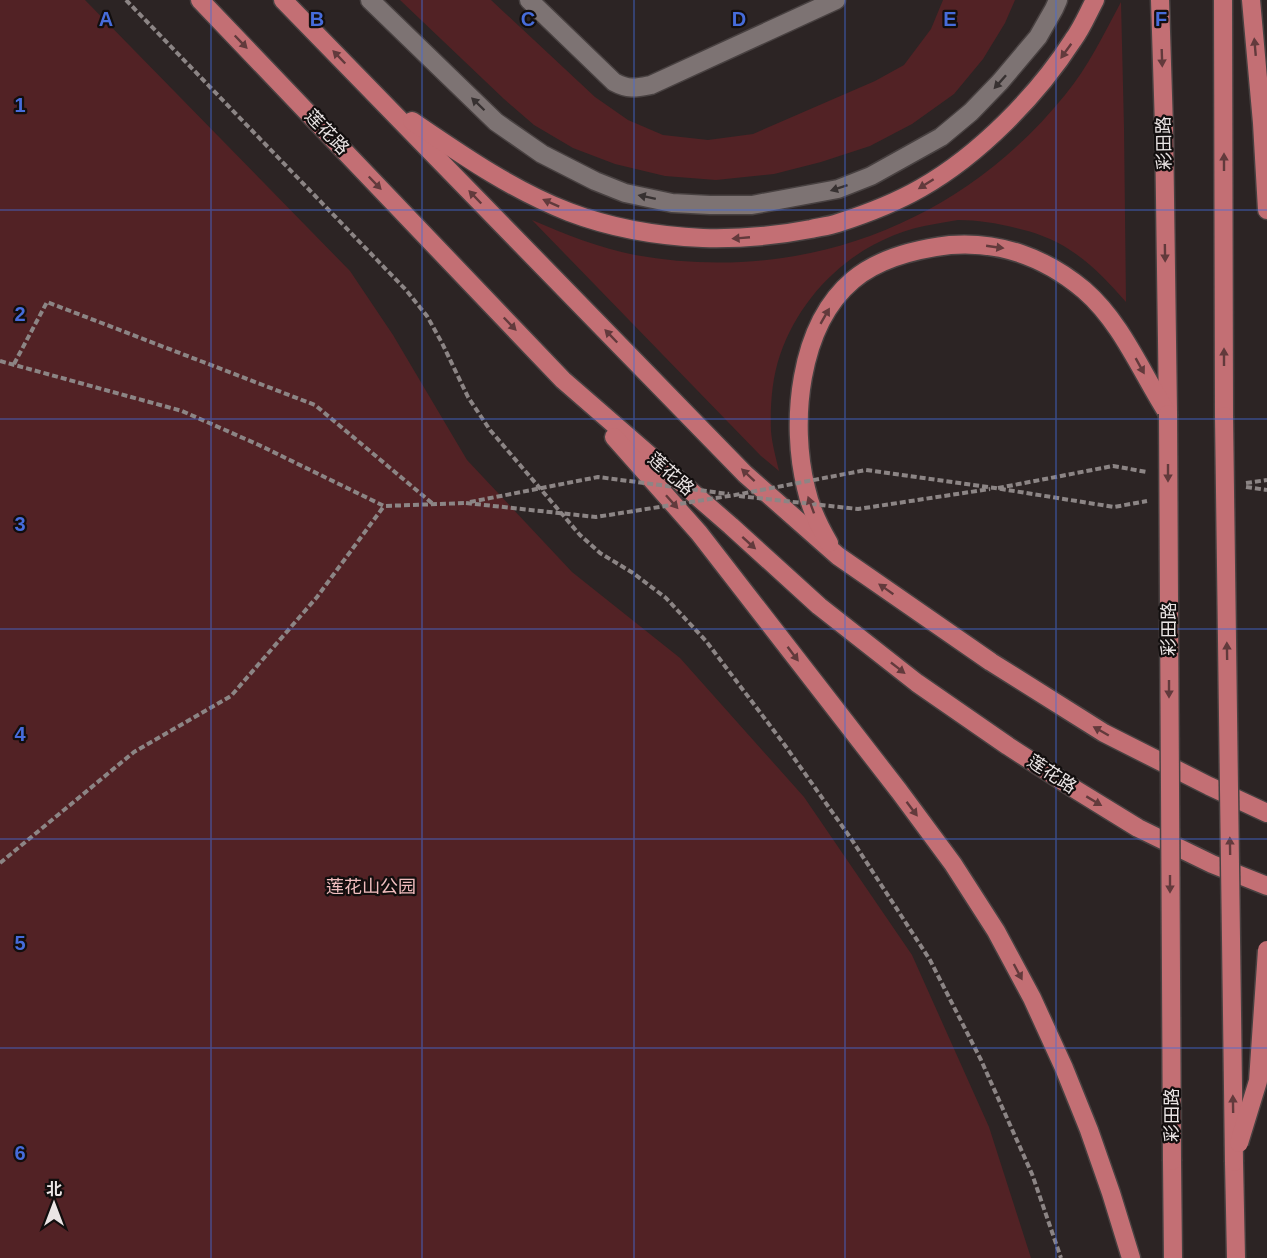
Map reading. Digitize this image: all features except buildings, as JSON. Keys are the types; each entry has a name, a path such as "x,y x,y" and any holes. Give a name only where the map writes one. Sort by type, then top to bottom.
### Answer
{"main road":[{"name":"莲花路","path":"200,0 563,380 819,606 917,683 1073,788 1138,828 1212,864 1267,886"},
{"path":"283,0 745,474 838,556 991,662 1104,733 1267,813"},
{"path":"381,101 518,189 570,212 631,230 680,237 730,239 783,234 836,224 880,208 922,188 965,158 1006,123 1045,80 1074,39 1095,0"},
{"name":"彩田路","path":"1160,0 1168,414 1173,1258"},
{"path":"1223,0 1224,416 1236,1258"},
{"path":"1251,0 1267,210"},
{"path":"838,556 820,527 806,489 799,428 802,386 811,346 828,309 853,280 882,262 918,250 970,245 1004,248 1040,261 1069,279 1096,301 1127,343 1168,414"},
{"path":"563,380 699,533 899,791 959,874 1001,940 1032,998 1064,1068 1093,1141 1131,1258"},
{"path":"1234,1162 1258,1081 1267,950"}],"lane":[{"path":"370,0 496,122 542,154 595,181 625,193 672,203 752,205 837,189 872,176 941,137 971,112 1000,82 1038,37 1058,0"},
{"path":"529,0 614,82 624,87 635,88 651,85 836,0"}],"path":[{"path":"126,0 406,290 427,316 468,397 489,430 580,535 600,553 633,573 666,598 706,641 784,744 852,840 930,960 981,1060 1027,1164 1061,1258"},
{"path":"14,364 47,302 315,405 434,504"},
{"path":"0,361 182,411 259,444 384,506 466,503 596,517 735,495 866,470 1114,507 1157,499"},
{"path":"466,503 598,477 858,509 994,488 1113,466 1157,473"},
{"path":"1267,480 1245,485 1267,490"},
{"path":"0,863 134,752 231,696 317,597 384,506"}],"green space":[{"name":"莲花山公园","path":"0,0 85,0 350,271 393,335 467,460 572,572 680,658 804,797 912,955 989,1127 1031,1258 0,1258"},
{"path":"400,0 491,0 595,97 628,120 663,135 708,140 753,134 875,81 904,65 931,29 943,0 1015,0 1005,23 983,59 954,94 912,124 870,146 821,162 774,174 716,180 665,176 615,164 573,148 534,125"},
{"path":"1121,2 1126,302 1100,274 1078,255 1051,239 1023,230 987,222 958,220 909,230 884,239 861,252 821,286 804,307 791,330 777,364 771,402 772,436 779,471 761,456 532,220 608,249 635,255 697,262 757,261 816,252 872,235 926,211 977,179 1023,140 1065,95 1081,73"}]}
